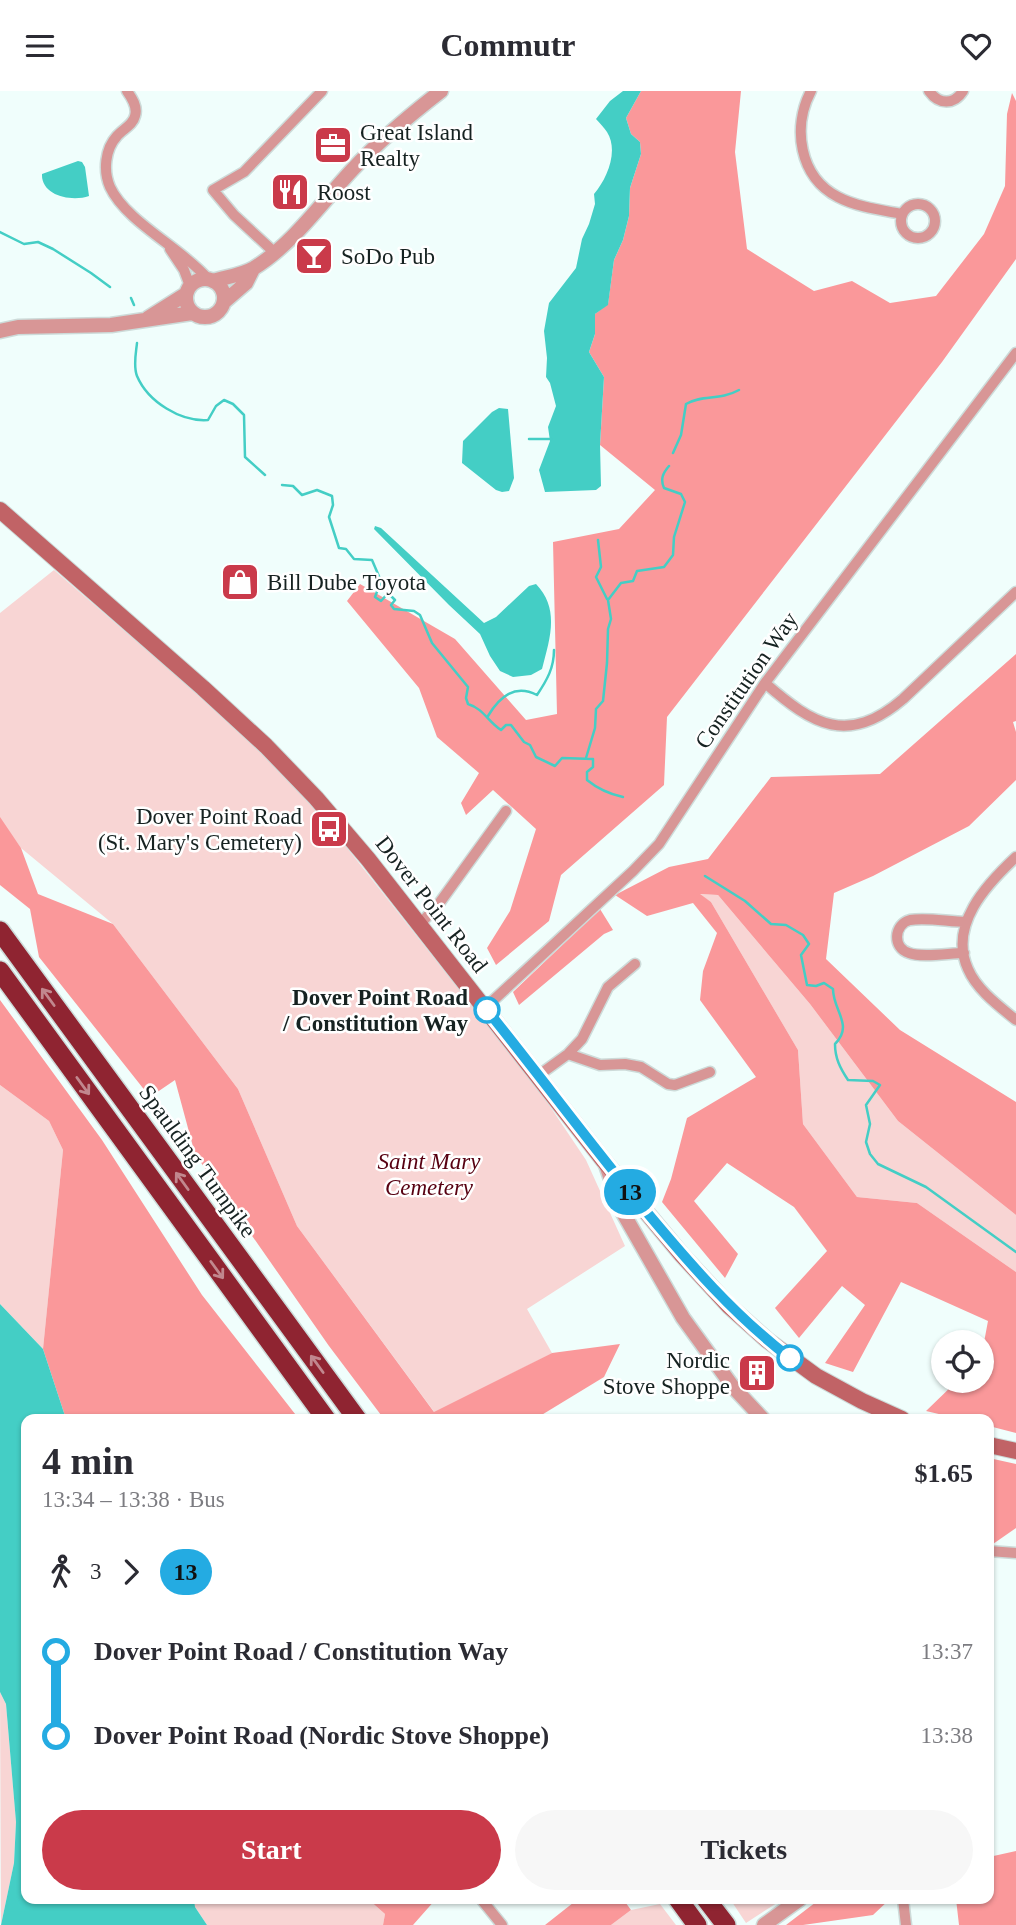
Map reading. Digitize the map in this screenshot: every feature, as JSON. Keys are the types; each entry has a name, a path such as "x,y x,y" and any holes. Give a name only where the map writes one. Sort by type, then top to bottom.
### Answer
{"highway":[{"name":"Spaulding Turnpike","path":"0,931 353,1414"},
{"path":"0,971 322,1414"},
{"path":"682,1904 697,1925"},
{"path":"710,1904 726,1925"}],"main road":[{"name":"Dover Point Road","path":"0,510 203,688 283,763 333,817 539,1075 604,1161 681,1254 747,1323 816,1376 891,1414"},
{"path":"994,1446 1016,1451"}],"street":[{"path":"128,91 136,110 135,116 133,122 117,136 110,148 106,165 108,182 122,203 221,288 224,302"},
{"path":"274,252 233,215 214,190 244,172 321,91"},
{"path":"147,319 198,280 211,280 253,269 287,241 355,167 405,120 441,91"},
{"path":"811,91 803,111 800,133 803,156 814,176 839,197 902,214"},
{"path":"929,91 934,98 946,102 957,98 963,91"},
{"path":"167,244 184,270 188,290 186,304 192,313 200,317 209,317 218,312 224,302 246,283 253,269"},
{"path":"0,331 18,327 111,325 192,313"},
{"name":"Constitution Way","path":"485,1008 659,844 765,683 1016,353"},
{"path":"765,683 798,711 811,718 840,726 866,723 895,705 1016,592"},
{"path":"419,925 438,905 506,811"},
{"path":"1016,857 991,881 976,901 966,922 964,953 966,967 978,985 1016,1020"},
{"path":"964,953 909,953 900,947 897,936 901,926 911,920 966,922"},
{"path":"539,1075 568,1054 582,1039 608,987 635,964"},
{"path":"568,1054 600,1065 641,1067 668,1084 675,1085 710,1072"},
{"path":"604,1161 622,1211 683,1318 726,1378 758,1414"},
{"path":"994,1551 1016,1553"},
{"path":"485,1904 502,1925"},
{"path":"764,1925 793,1904"},
{"path":"904,1904 906,1925"}],"green space":[{"name":"Saint Mary Cemetery","path":"54,570 237,728 321,815 541,1093 586,1160 625,1246 527,1309 552,1353 435,1413 297,1226 238,1089 113,924 21,848 0,819 0,613"},
{"path":"698,894 718,895 810,1004 898,1121 1016,1215 1016,1272 917,1203 857,1197 803,1124 798,1050 711,902"},
{"path":"0,1085 49,1121 63,1150 43,1349 0,1304"},
{"path":"0,1692 6,1704 16,1822 14,1863 1,1925"},
{"path":"195,1904 374,1904 385,1914 383,1925 207,1925"},
{"path":"660,1904 676,1925 611,1925 631,1910"},
{"path":"733,1904 775,1904 746,1923"}],"shaded area":[{"path":"641,91 741,91 735,152 747,249 814,291 852,281 890,303 936,296 984,234 1005,186 1007,114 1012,93 1016,101 1016,259 942,362 667,717 664,785 561,875 549,921 496,965 487,948 510,911 536,829 493,790 466,815 461,803 479,773 437,737 419,688 347,601 360,584 455,639 526,720 557,714 553,542 619,529 655,490 600,445 604,377 589,352 595,334 595,314 608,304 614,260 629,216 630,188 641,154 640,142 631,134 626,118"},
{"path":"1016,654 1016,721 1013,722 1016,732 1016,780 969,826 873,876 834,893 826,959 900,1030 1016,1102 1016,1215 898,1121 810,1004 718,895 700,894 711,902 798,1050 803,1124 857,1197 917,1203 1016,1272 1016,1433 994,1427 994,1414 939,1414 926,1411 945,1393 994,1393 994,1330 986,1330 988,1321 901,1282 853,1372 825,1363 865,1305 842,1286 799,1338 775,1308 827,1251 794,1207 727,1163 694,1201 738,1254 725,1278 662,1202 687,1118 756,1077 700,1000 703,971 717,933 693,903 647,916 615,895 669,867 708,859 771,777 880,774"},
{"path":"0,817 21,848 38,894 113,924 238,1089 297,1226 434,1412 552,1353 620,1344 604,1377 543,1414 380,1414 329,1346 195,1154 175,1080 150,1097 39,957 30,909 0,885"},
{"path":"600,909 613,930 604,934 519,1005 513,992"},
{"path":"0,1000 102,1140 202,1295 295,1414 64,1414 43,1349 63,1150 49,1121 0,1085"},
{"path":"994,1459 1016,1464 1016,1528 994,1543"},
{"path":"1016,1851 1016,1925 959,1925 957,1904 994,1904 994,1856"},
{"path":"374,1904 432,1904 413,1925 383,1925 385,1914"},
{"path":"572,1904 627,1904 631,1910 611,1925 545,1925"},
{"path":"813,1904 885,1904 873,1915 786,1925"}],"water":[{"path":"623,91 641,91 626,118 631,134 640,142 641,154 630,188 629,216 623,240 614,260 608,305 595,314 595,334 589,352 604,377 600,445 601,486 596,490 545,492 539,470 550,441 548,427 556,406 546,377 544,331 549,303 576,268 582,239 595,204 594,194 610,165 610,140 596,119 610,101"},
{"path":"78,161 85,167 89,196 66,197 47,188 42,174"},
{"path":"499,408 508,409 514,478 509,491 502,492 462,463 463,441"},
{"path":"375,526 381,528 484,623 496,617 529,586 536,584 548,603 551,614 550,635 542,669 531,675 513,677 500,671 480,634 374,529"},
{"path":"0,1304 43,1349 64,1414 21,1414 21,1904 195,1904 207,1925 1,1925 14,1863 16,1822 6,1704 0,1692"}],"waterway":[{"path":"0,232 24,244 38,242 53,249 110,287"},
{"path":"131,298 134,305"},
{"path":"137,343 136,372 149,394 166,409 198,420 208,420 216,406 224,400 233,404 244,415 245,457 265,475"},
{"path":"673,453 681,435 686,404 739,390"},
{"path":"529,439 551,439"},
{"path":"586,758 595,728 596,709 603,701 611,619 608,600 621,583 633,581 637,571 664,567 673,555 674,537 685,502 681,494 664,488 663,476 669,466"},
{"path":"282,485 293,486 302,495 317,490 332,496 333,505 329,517 339,548 346,549 354,559 372,560 381,581 375,597 381,601 388,593 395,600 391,605 394,609 414,611 420,615 432,643 468,687 468,704 478,709 501,730 506,725 511,725 524,742 530,745 536,757 555,766 562,758 593,759 593,767 587,772 587,780 604,791 623,797"},
{"path":"598,540 601,567 596,577 607,599"},
{"path":"488,716 509,694 522,691 537,695 549,674 554,650"},
{"path":"705,876 745,901 771,924 786,925 803,935 809,944 801,955 807,985 824,983 833,989 843,1024 843,1030 835,1044 840,1067 848,1080 873,1081 880,1085 866,1105 870,1124 866,1142 870,1154 878,1164 926,1187 1016,1252"}],"bus line":[{"name":"13","path":"487,1010 604,1161 681,1254 729,1306 790,1358"}],"place":[{"name":"Great Island Realty","path":"333,145"},
{"name":"Roost","path":"290,192"},
{"name":"SoDo Pub","path":"314,256"},
{"name":"Bill Dube Toyota","path":"240,582"},
{"name":"Dover Point Road (St. Mary's Cemetery)","path":"329,829"},
{"name":"Dover Point Road / Constitution Way","path":"487,1010"},
{"name":"Nordic Stove Shoppe","path":"757,1373"}]}
